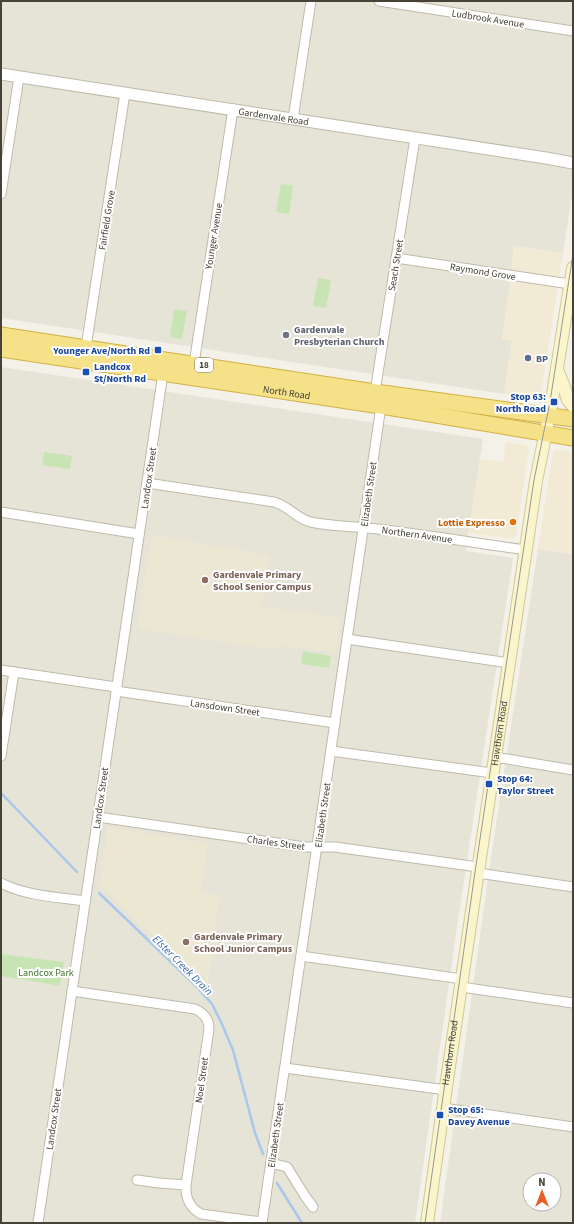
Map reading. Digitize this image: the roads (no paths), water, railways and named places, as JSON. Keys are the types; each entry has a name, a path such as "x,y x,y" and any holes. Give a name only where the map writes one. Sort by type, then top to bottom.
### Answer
{"highway":[{"name":"North Road","path":"1,335 32,347 163,373 381,406 573,438"},
{"name":"North Road","path":"1,349 32,347 86,347 375,392 573,419"},
{"path":"495,426 497,408"}],"main road":[{"name":"Hawthorn Road","path":"427,1223 536,481 549,416 573,268"},
{"path":"557,368 568,400 573,406"}],"street":[{"path":"293,119 311,1"},
{"name":"Ludbrook Avenue","path":"379,1 573,30"},
{"name":"Gardenvale Road","path":"1,74 573,163"},
{"path":"1,194 19,77"},
{"name":"Fairfield Grove","path":"86,347 125,93"},
{"name":"Younger Avenue","path":"194,364 233,109"},
{"name":"Seach Street","path":"375,392 415,138"},
{"name":"Gardenvale Road","path":"546,158 573,157"},
{"name":"Raymond Grove","path":"396,258 570,284"},
{"name":"Landcox Street","path":"38,1223 163,373"},
{"name":"Elizabeth Street","path":"262,1222 273,1161 301,956 381,406"},
{"name":"Northern Avenue","path":"147,483 274,502 284,506 296,516 305,520 339,526 383,530 526,550"},
{"path":"1,512 139,534"},
{"path":"347,639 509,663"},
{"name":"Lansdown Street","path":"1,670 335,723"},
{"path":"1,756 14,672"},
{"path":"331,751 492,773"},
{"path":"495,757 573,770"},
{"name":"Charles Street","path":"98,817 305,847 334,847 478,870 573,888"},
{"path":"1,883 12,889 32,894 85,901"},
{"path":"301,956 573,1003"},
{"name":"Noel Street","path":"72,991 195,1009 205,1016 209,1024 209,1029 186,1188"},
{"path":"285,1068 446,1090"},
{"path":"443,1108 573,1127"},
{"path":"273,1161 287,1168 313,1206"},
{"path":"137,1180 186,1188 187,1199 194,1209 201,1214 262,1222"}],"waterway":[{"name":"Elster Creek Drain","path":"1,793 77,872"},
{"name":"Elster Creek Drain","path":"99,893 197,987 212,1004 233,1050 255,1133 263,1154"},
{"name":"Elster Creek Drain","path":"277,1183 302,1223"}],"tram line":[{"path":"425,1223 475,872 534,480 550,402 573,254"}],"place":[{"name":"Gardenvale Presbyterian Church","path":"286,335"},
{"name":"Younger Ave/North Rd","path":"158,350"},
{"name":"BP","path":"528,358"},
{"name":"Landcox St/North Rd","path":"86,372"},
{"name":"Stop 63: North Road","path":"554,402"},
{"name":"Lottie Expresso","path":"513,522"},
{"name":"Gardenvale Primary School Senior Campus","path":"205,580"},
{"name":"Stop 64: Taylor Street","path":"489,784"},
{"name":"Gardenvale Primary School Junior Campus","path":"186,942"},
{"name":"Stop 65: Davey Avenue","path":"440,1115"}],"park label":[{"name":"Landcox Park","path":"46,972"}]}
